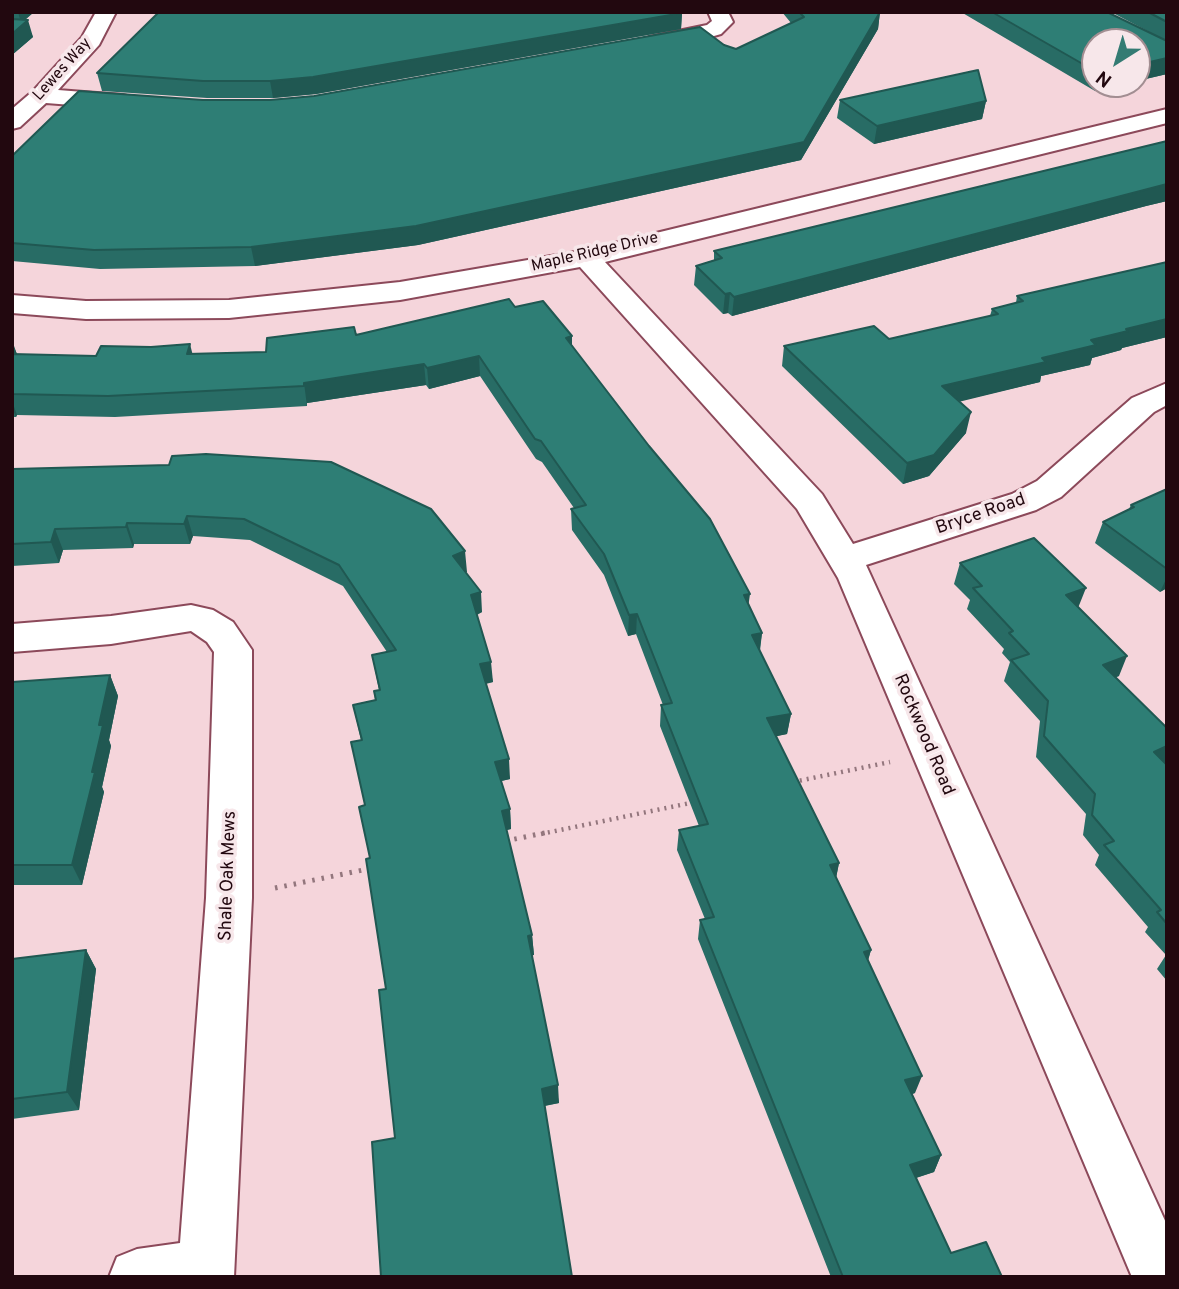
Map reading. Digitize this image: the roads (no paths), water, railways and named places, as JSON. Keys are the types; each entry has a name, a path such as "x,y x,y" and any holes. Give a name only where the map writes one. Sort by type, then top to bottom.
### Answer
{"street":[{"name":"Lewes Way","path":"12,122 41,96 91,40 106,12"},
{"path":"634,47 714,30 723,22 718,12"},
{"path":"41,96 152,104"},
{"name":"Maple Ridge Drive","path":"12,304 125,310 240,308 400,291 586,258 1167,117"},
{"name":"Rockwood Road","path":"586,258 810,502 846,559 1161,1277"},
{"name":"Bryce Road","path":"846,559 1024,502 1049,489 1143,405 1167,392"},
{"name":"Shale Oak Mews","path":"12,638 111,630 183,618 200,619 228,640 234,660 229,898 206,1272 137,1277"}]}
